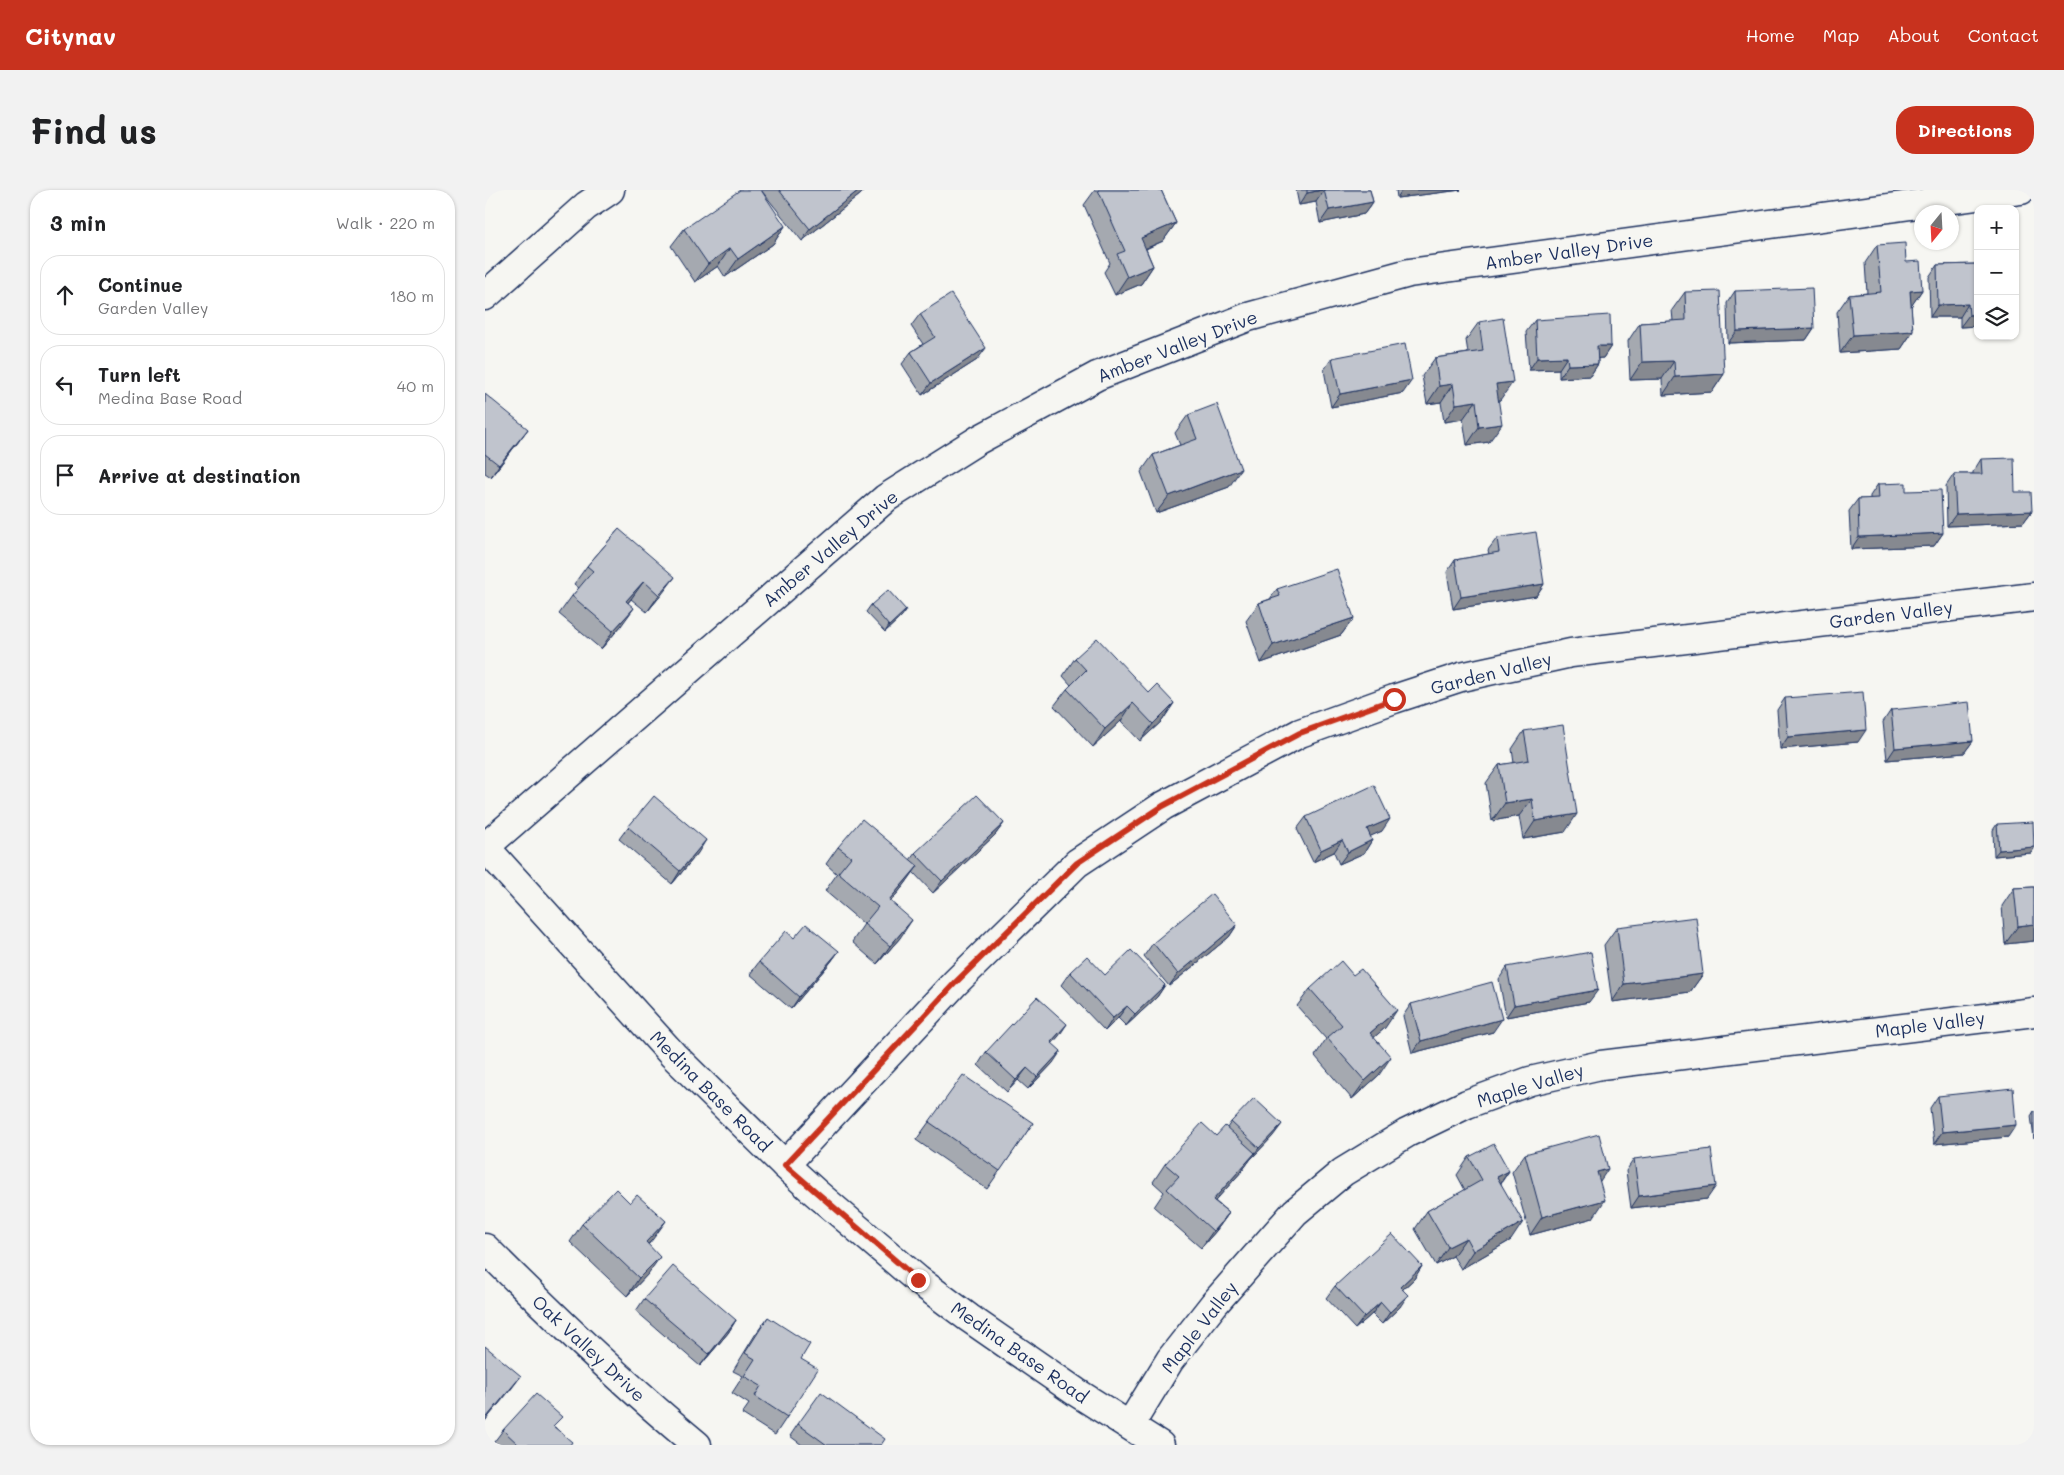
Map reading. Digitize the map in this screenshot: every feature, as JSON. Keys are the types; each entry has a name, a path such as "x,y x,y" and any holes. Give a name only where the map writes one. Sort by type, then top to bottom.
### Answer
{"street":[{"path":"485,296 586,206 610,190"},
{"name":"Amber Valley Drive","path":"485,847 886,498 978,440 1097,376 1248,317 1409,273 2021,190"},
{"name":"Garden Valley","path":"785,1165 955,983 1077,863 1163,806 1300,733 1461,677 1571,653 2034,597"},
{"name":"Medina Base Road","path":"485,847 673,1055 785,1165 918,1280 1076,1392 1160,1445"},
{"name":"Maple Valley","path":"1130,1425 1170,1360 1214,1304 1295,1212 1343,1172 1407,1133 1467,1104 1530,1081 1601,1065 2034,1012"},
{"name":"Oak Valley Drive","path":"485,1248 545,1308 662,1416 697,1445"}],"building":[{"path":"740,190 761,190 785,226 738,259 730,248 708,264 684,229"},
{"path":"779,190 859,190 810,229"},
{"path":"1098,190 1161,190 1176,223 1141,238 1153,266 1127,277 1117,254 1125,251"},
{"path":"1307,190 1322,190 1307,193"},
{"path":"1324,190 1370,190 1373,202 1329,210"},
{"path":"1905,243 1906,262 1920,261 1922,290 1910,291 1913,331 1853,335 1849,295 1881,292 1877,245"},
{"path":"1974,264 1974,314 1969,315 1968,304 1938,305 1937,265"},
{"path":"1812,288 1814,328 1737,331 1735,291"},
{"path":"1720,291 1724,374 1675,377 1674,361 1642,362 1640,323 1686,320 1685,292"},
{"path":"951,294 986,348 931,383 911,352 935,337 920,314"},
{"path":"1610,315 1611,346 1597,346 1598,364 1568,365 1567,357 1537,358 1535,320"},
{"path":"1503,318 1513,382 1496,384 1502,424 1479,427 1476,401 1456,404 1453,384 1439,386 1435,358 1483,351 1479,322"},
{"path":"1405,344 1412,380 1340,394 1332,358"},
{"path":"485,394 528,429 499,465 485,454"},
{"path":"1217,404 1241,469 1169,496 1153,455 1197,439 1188,415"},
{"path":"2014,458 2015,492 2031,492 2032,511 1956,514 1954,474 1982,474 1981,459"},
{"path":"1906,483 1906,491 1941,490 1943,533 1859,537 1858,499 1879,498 1878,484"},
{"path":"619,529 675,577 659,595 644,581 626,601 634,608 613,631 572,596 593,571 587,566"},
{"path":"1536,532 1544,584 1461,597 1455,560 1499,552 1497,538"},
{"path":"1337,569 1354,618 1273,645 1259,603 1280,596 1277,589"},
{"path":"888,590 906,610 889,626 871,605"},
{"path":"1097,638 1149,693 1157,685 1174,703 1153,724 1133,703 1105,729 1067,689 1086,670 1075,658"},
{"path":"1863,692 1866,730 1788,737 1785,698"},
{"path":"1969,702 1973,741 1895,748 1891,710"},
{"path":"1563,725 1577,814 1535,821 1532,799 1505,803 1499,765 1529,760 1524,731"},
{"path":"1374,785 1390,819 1367,829 1372,840 1348,852 1342,840 1321,850 1306,817"},
{"path":"977,795 1004,823 942,881 915,853"},
{"path":"654,796 706,840 680,871 628,827"},
{"path":"862,819 918,866 889,900 912,920 890,946 864,924 878,907 838,873 851,857 838,847"},
{"path":"2033,822 2034,847 1999,850 1997,824"},
{"path":"2034,887 2034,924 2018,926 2014,888"},
{"path":"1212,894 1237,925 1178,974 1153,943"},
{"path":"1696,917 1703,974 1624,984 1617,927"},
{"path":"806,924 839,951 799,997 759,962 786,931 794,938"},
{"path":"1131,950 1165,985 1135,1014 1127,1006 1113,1018 1070,972 1087,956 1105,975"},
{"path":"1591,952 1598,990 1514,1005 1507,967"},
{"path":"1341,961 1353,975 1361,969 1397,1010 1370,1033 1391,1057 1365,1081 1327,1038 1342,1025 1310,989"},
{"path":"1492,982 1502,1019 1421,1041 1411,1004"},
{"path":"1037,997 1067,1024 1051,1042 1061,1051 1037,1077 1027,1068 1016,1080 986,1052"},
{"path":"963,1075 1033,1123 1000,1171 929,1122"},
{"path":"2013,1088 2016,1125 1942,1132 1938,1096"},
{"path":"1254,1098 1282,1124 1259,1148 1231,1122"},
{"path":"1202,1123 1216,1136 1225,1126 1255,1153 1213,1200 1229,1213 1213,1231 1167,1189 1179,1176 1165,1164"},
{"path":"1599,1134 1608,1169 1597,1172 1605,1200 1542,1217 1525,1154"},
{"path":"1494,1144 1509,1171 1497,1177 1523,1222 1473,1251 1466,1238 1448,1247 1427,1211 1482,1180 1469,1157"},
{"path":"1711,1149 1716,1186 1639,1196 1634,1159"},
{"path":"616,1189 630,1203 637,1195 666,1221 646,1242 660,1257 639,1278 582,1224"},
{"path":"1392,1234 1422,1266 1400,1287 1408,1295 1390,1312 1381,1302 1364,1317 1335,1286"},
{"path":"673,1266 736,1320 709,1354 644,1299"},
{"path":"768,1317 810,1344 801,1359 818,1369 787,1417 755,1396 761,1386 744,1376 755,1359 745,1353"},
{"path":"485,1346 521,1376 487,1417 485,1415"},
{"path":"821,1392 885,1439 881,1445 827,1445 798,1424"},
{"path":"536,1394 562,1417 553,1426 572,1442 570,1445 519,1445 503,1430"}],"route":[{"path":"918,1280 785,1165 955,983 1077,863 1163,806 1300,733 1394,699"}]}
